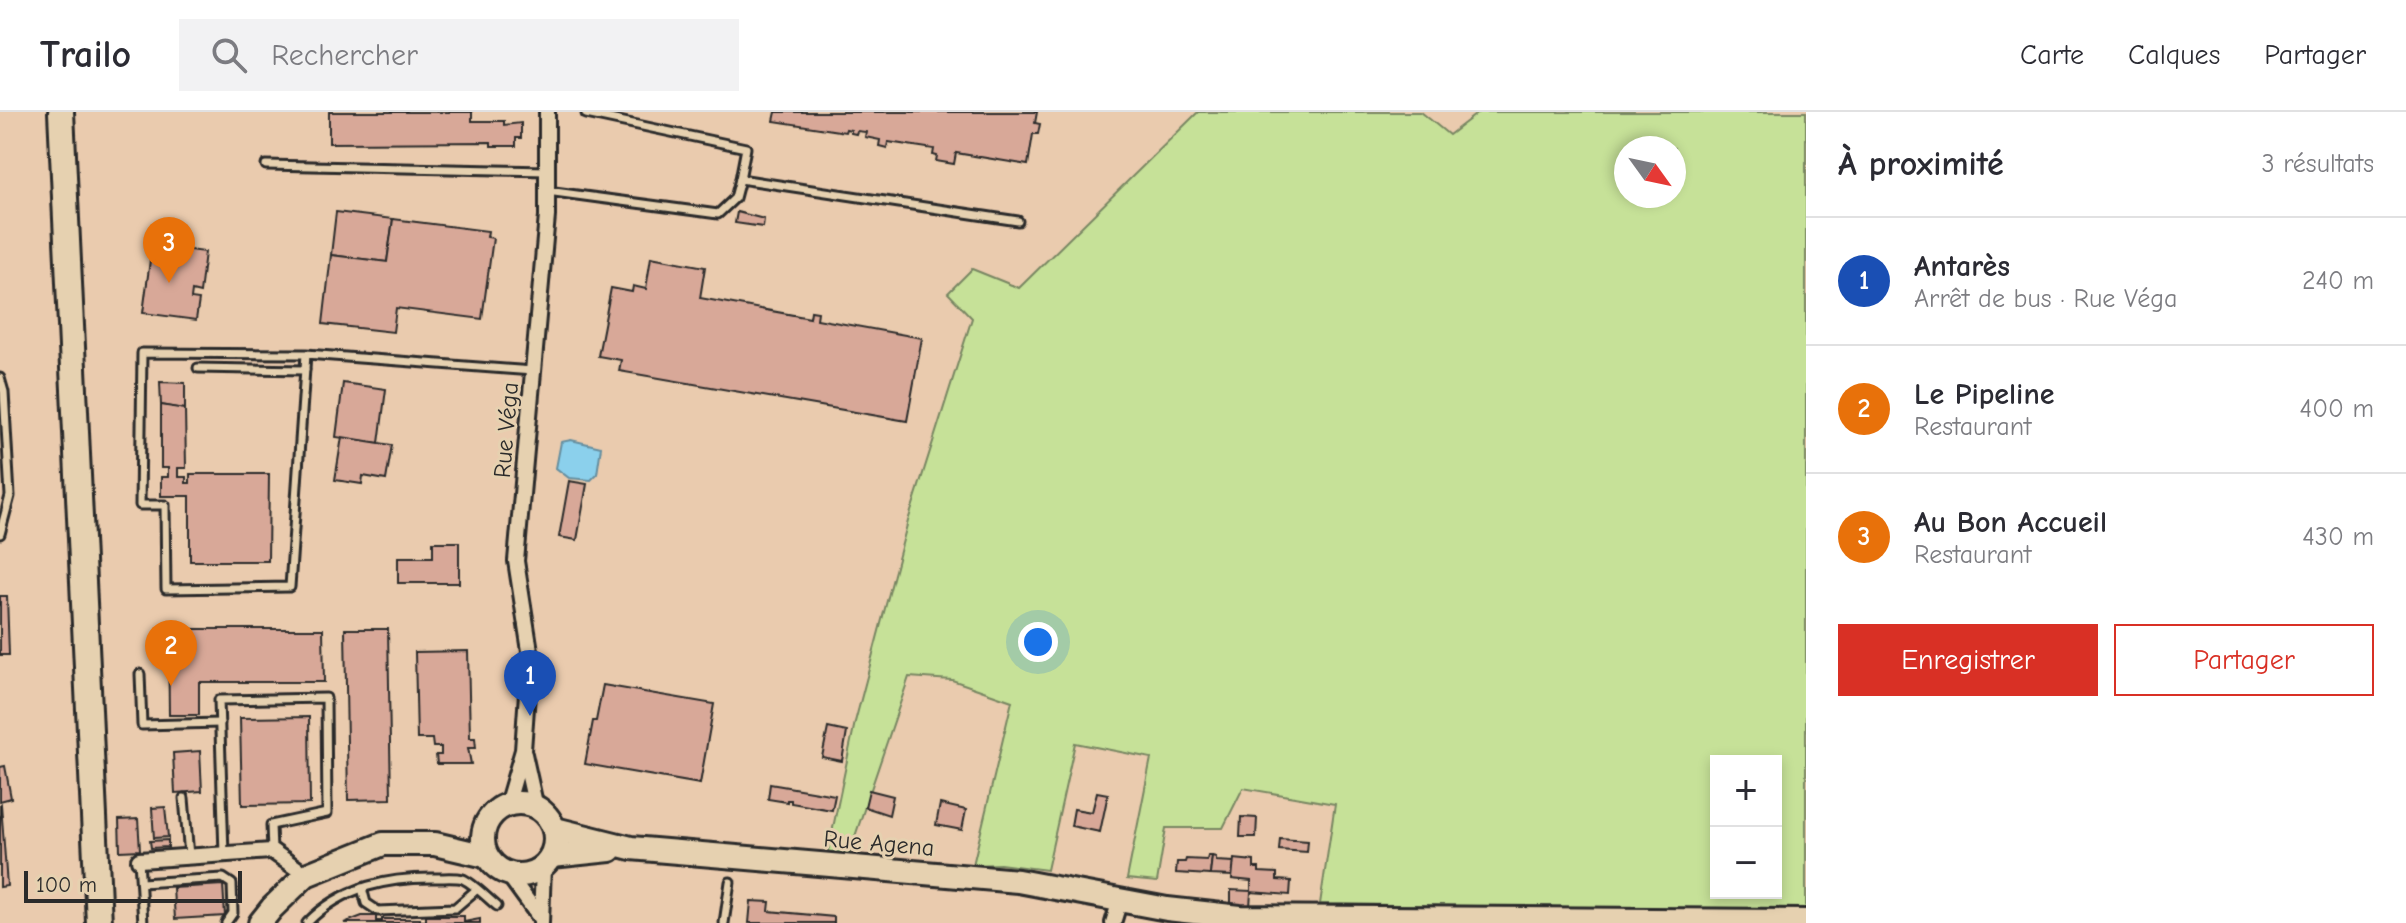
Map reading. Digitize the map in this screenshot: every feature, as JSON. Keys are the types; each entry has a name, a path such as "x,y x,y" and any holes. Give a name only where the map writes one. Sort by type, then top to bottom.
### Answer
{"main road":[{"path":"61,112 98,918"},
{"path":"435,844 485,823 497,810 518,803 536,808 549,819 555,829 556,843 548,861 522,875 508,874 486,856 482,840 485,823"},
{"name":"Rue Agena","path":"555,829 631,848 1018,881 1167,909 1240,917 1806,921"},
{"path":"260,923 306,875 383,844 435,844 486,856"},
{"name":"Rue Agena","path":"548,861 631,848"}],"street":[{"name":"Rue Véga","path":"507,805 523,750 530,651 516,561 547,191 547,112"},
{"name":"Rue Véga","path":"523,750 536,808"},
{"path":"139,860 272,851 306,875"},
{"path":"541,921 548,861"},
{"path":"508,874 541,921"},
{"path":"1113,923 1120,900"}],"lane":[{"path":"547,191 718,214 735,198 746,148 586,114"},
{"path":"266,165 547,171"},
{"path":"740,179 1018,221"},
{"path":"306,354 290,587 166,589 165,505 140,505 142,353 306,354 533,371"},
{"path":"198,368 305,370"},
{"path":"0,378 4,392 10,496 0,534"},
{"path":"140,674 142,725 220,723"},
{"path":"224,854 219,700 326,698 327,813 271,825 272,851"},
{"path":"184,798 189,857"},
{"path":"139,860 143,923"},
{"path":"307,923 330,903 362,888 410,877 462,879 497,906"},
{"path":"141,883 223,878 232,884 233,913 226,923"},
{"path":"724,923 730,882"},
{"path":"362,888 366,903 378,911 455,908 476,890"}],"green space":[{"path":"1198,112 1421,112 1449,135 1479,112 1806,112 1806,910 1320,904 1335,804 1243,788 1223,828 1166,828 1157,882 1127,879 1151,758 1075,743 1047,870 1000,864 973,865 1012,701 952,680 909,677 848,857 828,852 855,722 908,521 972,318 948,293 972,269 1019,288"}],"water":[{"path":"571,440 601,447 597,474 591,480 569,478 556,468 561,442"}],"building":[{"path":"329,112 472,112 472,121 504,121 504,125 521,123 521,138 516,138 516,146 491,146 491,142 329,143"},
{"path":"776,112 1037,112 1035,123 1040,124 1038,134 1033,134 1028,165 956,153 954,164 936,161 934,149 888,142 887,148 879,146 880,140 865,137 866,132 857,131 856,134 846,129 845,132 774,121"},
{"path":"336,212 393,219 387,262 331,255"},
{"path":"737,212 764,219 763,227 735,223"},
{"path":"393,219 488,231 487,237 493,238 482,319 396,308 393,332 323,324 331,255 387,262"},
{"path":"152,245 205,252 200,293 192,291 191,299 199,300 196,320 143,313"},
{"path":"651,257 705,267 700,298 810,318 811,311 818,312 817,319 922,338 907,421 619,371 621,360 598,356 611,288 632,292 633,286 646,289"},
{"path":"160,382 185,383 185,409 161,405"},
{"path":"343,383 386,389 379,443 336,437"},
{"path":"161,405 185,409 186,468 178,468 178,477 186,477 186,483 190,483 190,474 269,474 268,561 190,561 190,496 161,496 161,477 168,477 168,468 161,468"},
{"path":"342,437 392,445 386,480 363,476 362,484 335,480"},
{"path":"569,481 587,484 577,540 559,537"},
{"path":"433,542 459,542 459,583 398,583 398,557 433,557"},
{"path":"0,596 7,596 9,655 0,655"},
{"path":"168,629 323,629 324,682 199,682 199,715 169,715"},
{"path":"345,629 388,629 391,799 348,800"},
{"path":"468,651 470,738 475,738 476,748 468,748 471,764 437,764 436,755 441,755 441,747 433,747 432,739 417,739 415,652"},
{"path":"603,685 714,704 700,784 585,764"},
{"path":"309,717 310,804 242,805 240,718"},
{"path":"828,728 847,732 842,761 822,757"},
{"path":"200,751 202,791 175,793 173,753"},
{"path":"5,766 11,798 0,801 0,767"},
{"path":"770,784 835,795 832,810 791,803 791,800 768,799"},
{"path":"869,790 893,796 889,815 865,807"},
{"path":"1097,792 1108,794 1100,832 1071,826 1074,809 1092,812"},
{"path":"940,804 966,810 962,830 936,825"},
{"path":"0,805 7,886 0,887"},
{"path":"165,807 168,837 154,838 152,808"},
{"path":"1241,817 1257,818 1256,837 1240,837"},
{"path":"138,819 140,850 120,851 119,820"},
{"path":"1280,839 1308,841 1307,852 1279,850"},
{"path":"168,840 168,847 151,848 150,841"},
{"path":"1208,856 1212,856 1210,875 1176,873 1177,862 1207,860"},
{"path":"1212,856 1216,857 1216,861 1234,862 1233,876 1210,875"},
{"path":"1234,859 1254,861 1254,868 1259,868 1259,872 1277,873 1277,880 1291,881 1290,895 1251,892 1250,907 1231,906 1231,890 1251,891 1251,881 1232,879"},
{"path":"223,885 225,916 175,919 173,888"},
{"path":"751,901 770,902 769,911 834,917 834,923 749,923"},
{"path":"362,916 376,916 376,921 426,921 426,916 464,916 464,922 480,919 480,923 344,923"}],"place":[{"name":"Au Bon Accueil","path":"169,283"},
{"name":"Le Pipeline","path":"171,686"},
{"name":"Antarès","path":"530,716"}]}
